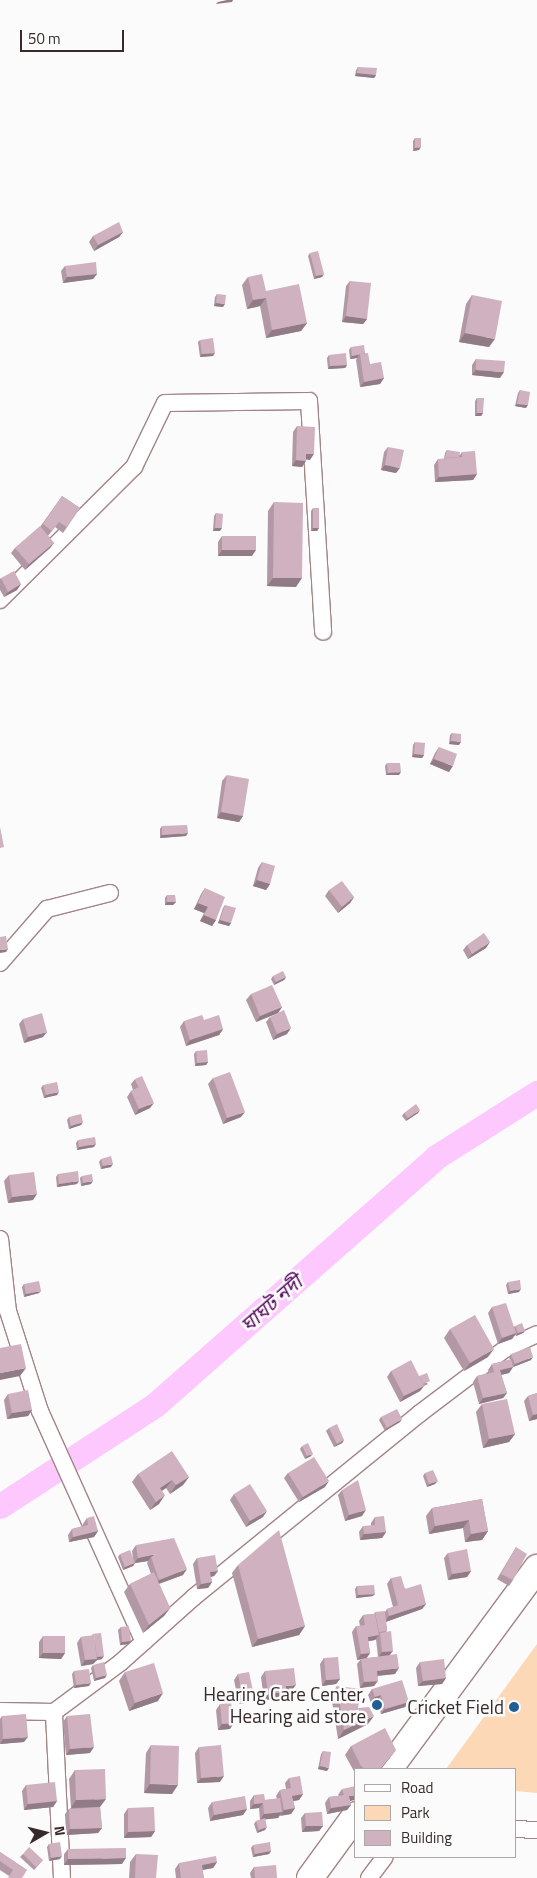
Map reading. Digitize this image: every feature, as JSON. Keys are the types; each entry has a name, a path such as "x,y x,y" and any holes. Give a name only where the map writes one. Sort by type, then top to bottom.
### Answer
{"highway":[{"path":"391,1768 537,1568"},
{"path":"310,1878 354,1818"}],"street":[{"path":"0,600 134,467 165,403 309,401 324,632"},
{"path":"0,963 47,909 110,893"},
{"path":"0,1239 8,1311 40,1412 144,1642"},
{"path":"0,1711 54,1712 144,1642 419,1414 505,1350 537,1334"},
{"path":"54,1712 62,1878"},
{"path":"517,1829 537,1830"},
{"path":"369,1878 384,1858"}],"green space":[{"name":"Cricket Field","path":"537,1644 537,1793 517,1791 517,1768 447,1768"}],"building":[{"path":"358,67 377,68 376,75 357,73"},
{"path":"415,138 421,138 421,147 415,148"},
{"path":"119,222 123,232 98,245 93,236"},
{"path":"318,251 324,274 316,276 310,253"},
{"path":"96,262 97,274 67,277 65,266"},
{"path":"262,274 266,291 299,284 307,323 272,330 266,298 253,300 248,277"},
{"path":"350,281 371,283 367,319 346,316"},
{"path":"217,294 226,295 225,304 216,303"},
{"path":"472,295 502,301 495,339 465,333"},
{"path":"213,338 215,353 202,354 200,340"},
{"path":"364,345 365,353 352,356 351,347"},
{"path":"346,353 347,365 330,366 329,355"},
{"path":"368,353 370,364 381,362 384,378 364,382 360,354"},
{"path":"476,359 505,361 504,372 476,370"},
{"path":"520,390 530,392 528,405 517,404"},
{"path":"477,398 484,398 483,413 477,413"},
{"path":"297,426 315,427 314,454 306,454 306,461 296,460"},
{"path":"388,447 404,450 400,468 385,465"},
{"path":"447,450 460,452 459,457 445,458"},
{"path":"475,451 477,474 439,477 438,459 462,457 462,452"},
{"path":"62,496 80,508 67,527 59,522 52,531 43,524"},
{"path":"274,502 303,503 302,578 273,578"},
{"path":"313,508 319,508 319,528 313,528"},
{"path":"216,513 223,514 222,528 215,528"},
{"path":"40,526 54,543 29,564 15,548"},
{"path":"222,536 256,536 256,550 222,550"},
{"path":"14,571 21,584 8,592 1,578"},
{"path":"452,733 461,734 461,742 451,741"},
{"path":"415,742 425,743 424,755 414,754"},
{"path":"439,747 457,754 453,766 434,759"},
{"path":"387,763 400,763 401,772 388,773"},
{"path":"227,775 249,779 243,816 221,812"},
{"path":"187,825 188,833 162,835 162,826"},
{"path":"0,827 4,847 0,848"},
{"path":"262,862 275,866 270,884 257,880"},
{"path":"342,881 354,897 342,907 329,890"},
{"path":"205,888 225,897 216,920 204,915 208,907 198,903"},
{"path":"167,895 175,895 176,902 167,902"},
{"path":"225,905 236,908 231,923 220,920"},
{"path":"484,933 490,942 472,954 467,945"},
{"path":"6,936 8,949 0,950 0,937"},
{"path":"283,971 286,977 276,982 273,976"},
{"path":"272,985 282,1007 260,1016 251,994"},
{"path":"284,1010 291,1028 277,1034 270,1017"},
{"path":"42,1013 47,1032 28,1037 23,1019"},
{"path":"202,1015 204,1020 219,1015 223,1029 190,1040 184,1021"},
{"path":"207,1050 208,1062 197,1063 196,1051"},
{"path":"230,1072 245,1112 227,1118 213,1078"},
{"path":"142,1076 154,1103 139,1109 131,1091 139,1087 135,1079"},
{"path":"57,1082 59,1092 46,1095 43,1085"},
{"path":"416,1104 420,1110 408,1118 404,1113"},
{"path":"81,1114 83,1122 71,1126 69,1117"},
{"path":"95,1137 96,1144 79,1147 78,1140"},
{"path":"111,1156 113,1164 103,1166 101,1159"},
{"path":"78,1171 79,1181 59,1184 58,1174"},
{"path":"34,1172 37,1194 12,1197 9,1175"},
{"path":"92,1174 93,1181 83,1183 82,1176"},
{"path":"520,1280 521,1289 510,1291 508,1282"},
{"path":"39,1281 41,1291 26,1294 24,1284"},
{"path":"506,1303 516,1333 502,1338 492,1307"},
{"path":"475,1315 494,1349 470,1363 450,1329"},
{"path":"522,1323 525,1331 518,1333 515,1326"},
{"path":"21,1344 26,1368 0,1373 0,1348"},
{"path":"530,1347 533,1357 515,1364 511,1354"},
{"path":"511,1359 513,1367 500,1370 507,1393 483,1398 477,1376 494,1372 492,1364"},
{"path":"411,1360 424,1386 404,1396 391,1371"},
{"path":"427,1373 430,1381 423,1384 419,1376"},
{"path":"28,1390 32,1410 12,1413 8,1394"},
{"path":"537,1393 537,1414 533,1415 528,1396"},
{"path":"507,1399 515,1434 489,1439 482,1404"},
{"path":"397,1409 402,1419 387,1428 381,1417"},
{"path":"337,1424 344,1440 337,1444 329,1428"},
{"path":"308,1443 313,1454 307,1456 302,1446"},
{"path":"172,1451 189,1477 176,1485 172,1480 160,1488 165,1495 156,1502 138,1474"},
{"path":"314,1457 329,1481 303,1497 288,1473"},
{"path":"433,1470 438,1481 429,1484 425,1473"},
{"path":"358,1480 366,1510 349,1515 342,1490"},
{"path":"250,1484 267,1511 250,1521 234,1494"},
{"path":"482,1499 488,1531 471,1534 469,1520 435,1526 432,1508"},
{"path":"94,1516 98,1531 73,1537 72,1529 88,1525 87,1518"},
{"path":"384,1516 386,1532 364,1534 363,1526 375,1525 375,1517"},
{"path":"279,1530 305,1626 258,1639 238,1565"},
{"path":"174,1538 187,1569 159,1580 151,1557 157,1554 138,1558 136,1545"},
{"path":"516,1547 527,1554 513,1580 501,1574"},
{"path":"467,1549 471,1571 452,1574 448,1553"},
{"path":"130,1550 135,1563 125,1567 120,1554"},
{"path":"215,1555 218,1571 210,1572 212,1582 201,1584 197,1558"},
{"path":"154,1572 170,1608 149,1625 130,1584"},
{"path":"401,1576 405,1589 421,1584 426,1604 389,1616 387,1609 398,1605 391,1578"},
{"path":"374,1585 375,1594 358,1595 357,1586"},
{"path":"385,1611 387,1631 379,1632 375,1612"},
{"path":"375,1614 379,1635 368,1637 370,1653 361,1654 356,1626 365,1625 363,1615"},
{"path":"129,1626 131,1641 122,1642 121,1627"},
{"path":"391,1631 393,1651 382,1652 380,1633"},
{"path":"101,1633 104,1656 97,1657 94,1635 92,1634"},
{"path":"94,1635 97,1659 85,1660 81,1637"},
{"path":"43,1636 65,1636 65,1653 43,1653"},
{"path":"397,1654 399,1668 377,1671 378,1681 364,1682 361,1659"},
{"path":"338,1657 340,1679 326,1680 324,1658"},
{"path":"444,1659 446,1678 423,1681 420,1662"},
{"path":"104,1662 107,1675 96,1678 93,1665"},
{"path":"154,1663 163,1693 135,1703 125,1672"},
{"path":"294,1668 296,1685 286,1686 286,1692 268,1694 265,1671"},
{"path":"89,1669 91,1683 76,1685 74,1671"},
{"path":"249,1672 254,1696 243,1698 238,1674"},
{"path":"402,1680 409,1702 385,1709 381,1695 375,1697 372,1689"},
{"path":"337,1686 361,1689 358,1708 369,1707 374,1716 344,1730"},
{"path":"231,1703 234,1723 222,1724 220,1704"},
{"path":"26,1714 28,1737 3,1739 2,1716"},
{"path":"90,1714 94,1747 70,1749 67,1716"},
{"path":"385,1728 396,1750 381,1768 364,1768 351,1746"},
{"path":"151,1745 179,1746 178,1785 150,1784"},
{"path":"221,1745 224,1776 201,1778 199,1747"},
{"path":"323,1751 331,1752 329,1768 320,1766"},
{"path":"105,1769 106,1799 76,1800 75,1770"},
{"path":"300,1776 303,1794 292,1796 295,1808 284,1810 280,1790 291,1788 289,1778"},
{"path":"55,1782 57,1801 28,1804 26,1785"},
{"path":"354,1786 354,1795 349,1796 351,1805 331,1808 329,1797 344,1795 342,1789"},
{"path":"264,1794 265,1800 280,1798 282,1812 264,1814 263,1803 254,1804 254,1795"},
{"path":"245,1796 247,1809 214,1815 212,1802"},
{"path":"100,1807 102,1828 70,1829 69,1809"},
{"path":"154,1807 155,1831 128,1832 128,1808"},
{"path":"322,1812 323,1826 306,1826 305,1813"},
{"path":"265,1818 267,1827 259,1830 256,1821"},
{"path":"60,1842 62,1856 51,1858 49,1844"},
{"path":"270,1842 271,1851 255,1854 253,1845"},
{"path":"29,1847 43,1860 36,1867 23,1854"},
{"path":"126,1848 126,1858 68,1859 68,1849"},
{"path":"0,1852 27,1870 22,1878 8,1878 13,1870 0,1861"},
{"path":"136,1854 158,1855 156,1878 135,1878"},
{"path":"216,1856 217,1862 202,1865 204,1878 181,1878 179,1863"},
{"path":"276,1865 277,1878 255,1878 254,1867"}],"waterway":[{"name":"ঘাঘট নদী","path":"0,1506 155,1405 436,1157 537,1093"}],"place":[{"name":"Hearing Care Center, Hearing aid store","path":"377,1705"},
{"name":"Cricket Field","path":"514,1707"}]}
